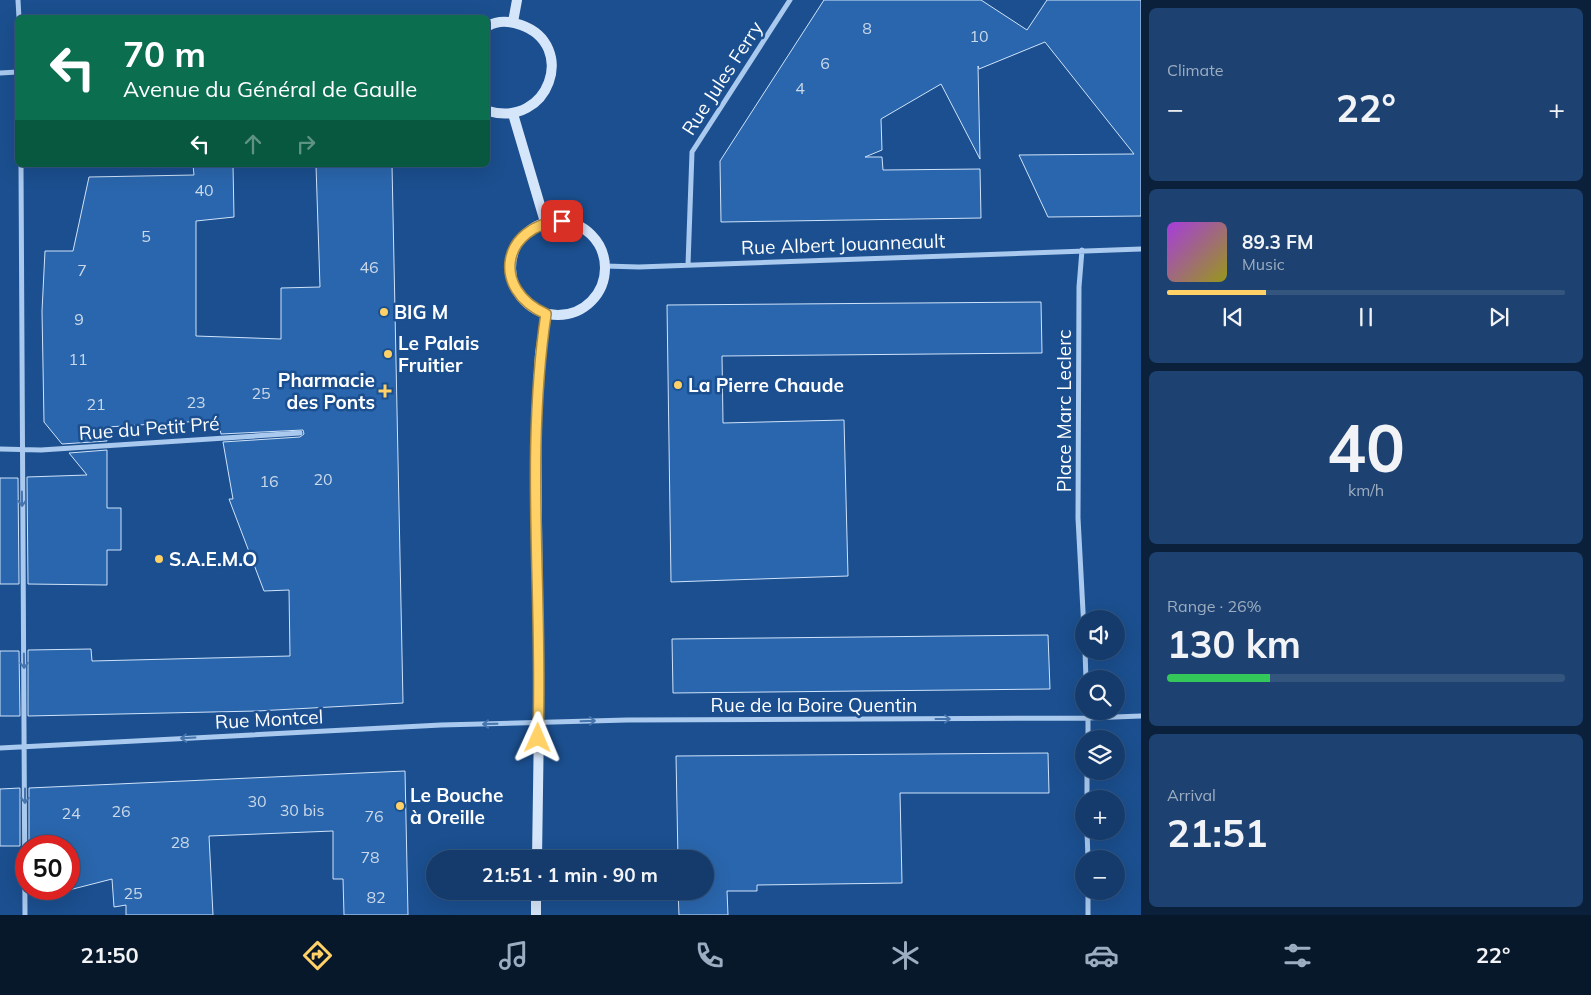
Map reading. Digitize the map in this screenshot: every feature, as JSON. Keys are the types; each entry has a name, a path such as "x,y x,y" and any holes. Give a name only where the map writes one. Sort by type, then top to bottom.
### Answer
{"main road":[{"path":"513,22 517,0"},
{"path":"490,25 494,22 513,22 528,28 541,38 549,52 552,68 549,84 541,98 529,108 513,114 490,112"},
{"path":"513,114 546,222"},
{"path":"562,221 579,225 592,236 602,250 605,266 604,281 588,305 575,312 561,316 546,314 530,307 517,294 511,277 510,259 517,243 529,230 546,222 562,221"},
{"path":"536,850 539,723 536,420 540,354 546,314"},
{"path":"536,900 536,915"}],"street":[{"path":"18,0 19,15"},
{"name":"Rue Jules Ferry","path":"688,265 692,152 790,0"},
{"path":"0,73 15,72"},
{"path":"21,167 25,915"},
{"path":"1082,250 1141,249"},
{"name":"Rue Albert Jouanneault","path":"605,266 688,265 1082,250"},
{"name":"Place Marc Leclerc","path":"1082,250 1079,287 1078,518 1083,610"},
{"name":"Rue du Petit Pré","path":"0,448 22,450 300,433"},
{"path":"1125,717 1141,716"},
{"name":"Rue de la Boire Quentin","path":"539,723 637,720 1075,718"},
{"name":"Rue Montcel","path":"0,748 441,725 539,723"},
{"path":"1088,900 1088,915"}],"building":[{"path":"824,0 981,0 1027,30 1047,0 1141,0 1141,216 1048,217 1019,155 1134,154 1045,42 979,69 978,66 980,159 941,84 881,119 882,150 865,157 882,157 883,170 980,169 981,218 721,222 720,161"},
{"path":"193,167 233,167 234,217 196,221 196,336 281,339 281,288 320,287 316,167 392,167 403,703 257,711 28,716 28,650 91,649 92,661 290,656 289,590 264,591 229,499 233,499 223,442 300,437 304,434 303,430 221,434 218,420 107,427 107,441 62,444 44,422 42,311 45,251 73,251 89,177 194,175"},
{"path":"1041,302 1042,353 722,356 723,423 844,420 848,576 671,582 667,305"},
{"path":"107,450 107,508 121,508 121,550 107,550 107,585 28,584 27,477 87,475 69,453"},
{"path":"0,478 18,478 19,584 0,584"},
{"path":"1048,635 1050,689 673,693 672,639"},
{"path":"0,651 19,651 20,716 0,716"},
{"path":"1048,753 1049,793 900,793 902,883 757,885 757,891 727,891 728,915 679,915 678,900 714,900 714,850 678,850 676,756"},
{"path":"405,771 408,915 344,915 343,879 333,879 333,831 209,836 213,915 126,915 126,905 114,907 112,879 80,887 80,835 29,835 29,788"},
{"path":"20,788 20,835 15,835 15,846 0,846 0,789"}],"place":[{"name":"BIG M","path":"384,312"},
{"name":"Le Palais Fruitier","path":"388,354"},
{"name":"La Pierre Chaude","path":"678,385"},
{"name":"Pharmacie des Ponts","path":"385,391"},
{"name":"S.A.E.M.O","path":"159,559"},
{"name":"Le Bouche à Oreille","path":"400,806"}],"route":[{"path":"538,738 536,420 540,354 546,314 530,307 517,294 511,277 510,259 517,243 529,230 546,222 562,221"}]}
